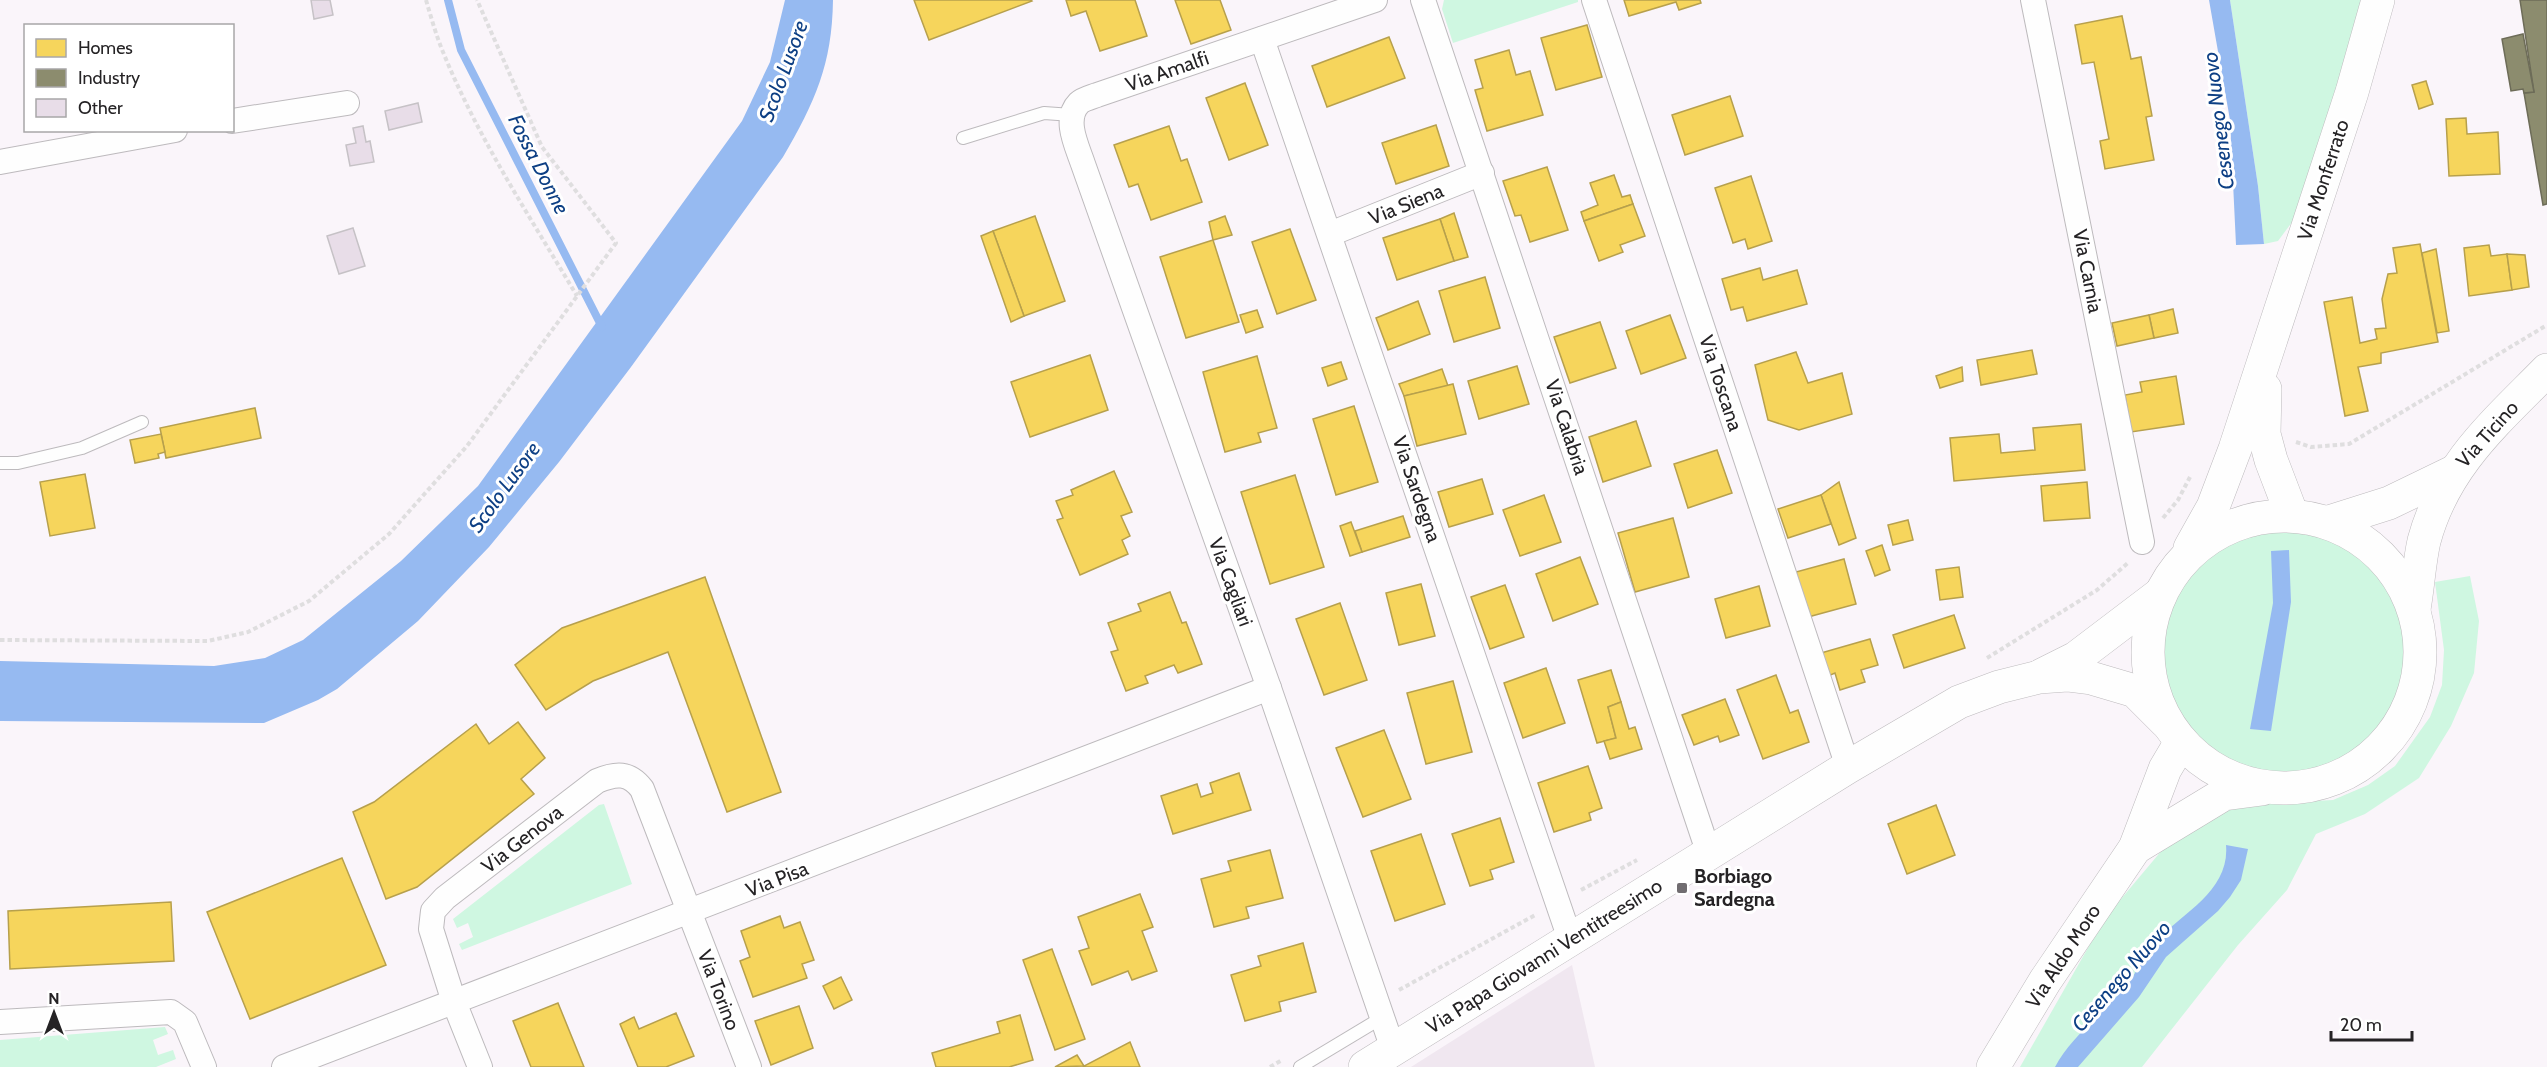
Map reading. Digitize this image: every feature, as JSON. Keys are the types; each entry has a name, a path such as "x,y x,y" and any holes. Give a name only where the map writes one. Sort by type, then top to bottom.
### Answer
{"main road":[{"name":"Via Monferrato","path":"2184,558 2213,507 2265,360 2352,92 2378,0"},
{"name":"Via Monferrato","path":"2265,360 2264,434 2271,460 2292,515"},
{"name":"Via Ticino","path":"2414,609 2424,541 2453,472 2483,435 2547,370"},
{"name":"Via Ticino","path":"2329,522 2389,503 2453,472"},
{"path":"2174,732 2150,681 2147,638 2159,595 2184,558 2219,531 2254,518 2292,515 2329,522 2366,542 2395,572 2414,609"},
{"name":"Via Papa Giovanni Ventitreesimo","path":"2038,677 2076,658 2159,595"},
{"name":"Via Aldo Moro","path":"2136,848 2224,794 2316,784 2357,767 2391,737 2413,698 2421,654 2414,609"},
{"name":"Via Papa Giovanni Ventitreesimo","path":"1365,1067 1920,722 1959,702 1999,687 2038,677 2067,675 2091,678 2134,691 2200,760 2234,779 2271,788"},
{"name":"Via Aldo Moro","path":"1993,1067 2070,943 2136,848 2165,769 2174,732"}],"street":[{"name":"Via Amalfi","path":"1072,115 1080,102 1097,95 1375,0"},
{"name":"Via Calabria","path":"1423,0 1709,854"},
{"name":"Via Toscana","path":"1594,0 1848,766"},
{"name":"Via Carnia","path":"2033,0 2142,542"},
{"name":"Via Sardegna","path":"1262,39 1570,939"},
{"path":"234,121 346,103"},
{"name":"Via Cagliari","path":"1072,115 1073,134 1083,164 1269,688 1393,1049"},
{"path":"0,162 164,132"},
{"name":"Via Siena","path":"1330,234 1482,173"},
{"name":"Via Pisa","path":"284,1067 1269,688"},
{"name":"Via Genova","path":"480,1067 454,1002 430,929 433,911 445,898 597,780 611,775 625,775 635,780 642,789 690,912"},
{"name":"Via Torino","path":"690,912 749,1067"},
{"path":"0,1022 171,1012 185,1022 204,1067"}],"lane":[{"path":"963,138 1044,113 1072,115"},
{"path":"0,463 18,463 82,448 142,422"},
{"path":"1300,1067 1383,1017"}],"path":[{"path":"426,0 443,52 470,109 516,196 577,295"},
{"path":"0,640 208,641 248,632 309,601 389,534 467,446 616,243 542,147 477,0"},
{"path":"2287,440 2311,447 2349,444 2547,325"},
{"path":"2142,542 2178,500 2192,473"}],"shaded area":[{"path":"1572,965 1595,1067 1411,1067"}],"green space":[{"path":"1444,0 1578,0 1578,2 1453,43 1442,9"},
{"path":"2230,0 2363,0 2301,210 2278,241 2264,244 2258,186"},
{"path":"2272,524 2296,524 2320,529 2343,538 2372,560 2394,589 2399,600 2406,624 2408,648 2406,672 2399,696 2394,707 2372,736 2343,758 2332,763 2296,772 2272,772 2248,767 2225,758 2205,744 2188,727 2174,707 2165,684 2160,660 2160,636 2165,612 2174,589 2188,569 2205,552 2225,538 2248,529"},
{"path":"2470,576 2479,621 2474,673 2451,726 2419,778 2365,814 2316,834 2287,890 2238,945 2142,1067 2020,1067 2105,918 2168,843 2224,806 2333,800 2368,785 2395,766 2430,717 2442,685 2444,650 2435,582"},
{"path":"604,804 632,884 462,950 459,944 473,937 468,923 457,928 453,919 599,805"},
{"path":"165,1027 168,1034 153,1040 158,1055 173,1050 176,1059 156,1067 0,1067 0,1040"}],"water":[{"name":"Scolo Lusore","path":"785,0 833,0 829,44 820,82 783,157 559,462 489,547 418,621 337,689 318,700 264,723 0,721 0,661 214,666 265,658 303,640 401,561 478,486 742,121 770,62"},
{"path":"2209,0 2230,0 2258,186 2264,244 2236,245 2230,120"},
{"path":"2289,550 2291,602 2271,731 2250,729 2273,603 2271,551"},
{"path":"2226,845 2248,849 2241,880 2230,897 2218,911 2166,957 2139,997 2078,1067 2055,1067 2069,1046 2125,987 2159,938 2193,909 2213,887 2221,874"}],"building: Homes":[{"path":"914,0 1031,0 1032,1 929,40"},
{"path":"1066,0 1135,0 1147,36 1100,51 1086,11 1071,16"},
{"path":"1175,0 1220,0 1231,30 1191,44"},
{"path":"1624,0 1700,0 1701,3 1679,10 1676,2 1629,16"},
{"path":"2122,16 2131,59 2141,57 2152,116 2146,117 2154,160 2105,169 2100,141 2109,139 2094,62 2082,64 2075,25"},
{"path":"1587,25 1602,77 1556,90 1541,38"},
{"path":"1389,37 1405,78 1327,107 1312,66"},
{"path":"1509,50 1516,75 1530,71 1543,115 1487,131 1475,90 1483,88 1475,60"},
{"path":"2426,81 2433,104 2419,109 2412,85"},
{"path":"1245,83 1268,145 1229,160 1206,98"},
{"path":"1730,96 1743,136 1685,155 1672,115"},
{"path":"2466,118 2467,134 2498,132 2500,174 2449,176 2446,119"},
{"path":"1436,125 1449,166 1396,184 1382,143"},
{"path":"1169,126 1181,161 1187,159 1202,202 1151,220 1138,184 1129,187 1114,145"},
{"path":"1547,167 1568,230 1530,242 1521,215 1515,216 1503,181"},
{"path":"1614,175 1622,197 1630,195 1633,204 1584,221 1581,212 1598,205 1590,183"},
{"path":"1751,176 1772,241 1748,249 1745,239 1733,243 1715,188"},
{"path":"1633,204 1645,236 1620,245 1623,252 1599,261 1584,221"},
{"path":"1454,213 1468,257 1454,261 1440,219"},
{"path":"1035,216 1065,301 1024,316 993,231"},
{"path":"1225,216 1232,235 1213,240 1209,222"},
{"path":"1440,219 1454,261 1397,280 1383,238"},
{"path":"1290,229 1316,300 1277,314 1252,242"},
{"path":"993,231 1024,316 1011,322 981,236"},
{"path":"1213,240 1239,322 1186,338 1160,257"},
{"path":"2420,244 2438,342 2381,353 2381,363 2358,367 2368,411 2345,416 2324,302 2352,297 2360,343 2377,339 2375,329 2386,328 2382,299 2388,274 2397,273 2393,248"},
{"path":"2489,245 2491,256 2507,254 2512,290 2469,296 2464,248"},
{"path":"2436,249 2449,331 2437,333 2422,253"},
{"path":"2507,254 2525,255 2529,287 2512,290"},
{"path":"1760,268 1763,280 1797,270 1807,304 1747,321 1743,307 1731,310 1722,279"},
{"path":"1485,277 1500,328 1454,342 1439,291"},
{"path":"1418,301 1430,334 1388,350 1376,318"},
{"path":"2173,309 2178,333 2154,338 2149,315"},
{"path":"1257,310 1263,327 1246,333 1240,315"},
{"path":"1670,315 1686,358 1641,374 1626,331"},
{"path":"2149,315 2154,338 2117,346 2112,323"},
{"path":"1600,322 1616,368 1570,383 1554,337"},
{"path":"2032,350 2037,374 1981,385 1977,360"},
{"path":"1796,352 1808,383 1842,373 1852,414 1799,430 1768,420 1755,365"},
{"path":"1090,355 1108,410 1030,437 1011,382"},
{"path":"1257,356 1277,428 1258,433 1261,442 1225,452 1203,372"},
{"path":"1341,362 1347,379 1328,386 1322,368"},
{"path":"1517,366 1529,404 1479,419 1468,381"},
{"path":"1962,367 1963,381 1940,388 1936,376"},
{"path":"1442,369 1448,386 1404,396 1399,384"},
{"path":"2176,376 2184,424 2131,432 2125,395 2142,392 2140,382"},
{"path":"1453,384 1466,434 1417,446 1404,396"},
{"path":"1354,406 1378,482 1336,495 1313,419"},
{"path":"255,408 261,438 166,458 160,428"},
{"path":"1636,421 1651,466 1603,482 1589,437"},
{"path":"2081,424 2085,470 1954,481 1950,438 1999,434 2001,453 2035,450 2033,428"},
{"path":"161,434 165,452 158,454 159,458 135,463 130,440"},
{"path":"1717,450 1732,493 1688,508 1674,464"},
{"path":"1114,471 1132,512 1121,516 1130,536 1122,540 1128,554 1080,575 1057,520 1063,518 1056,501 1073,495 1071,490"},
{"path":"85,474 95,528 50,536 40,482"},
{"path":"1295,475 1324,567 1270,584 1241,492"},
{"path":"1482,479 1493,514 1449,527 1438,492"},
{"path":"1839,482 1856,538 1839,545 1821,495"},
{"path":"2087,482 2090,518 2044,521 2041,486"},
{"path":"1544,495 1561,542 1520,556 1503,510"},
{"path":"1821,495 1831,524 1788,538 1778,509"},
{"path":"1403,516 1410,537 1362,552 1355,531"},
{"path":"1673,518 1689,577 1635,592 1618,533"},
{"path":"1908,520 1913,540 1893,545 1888,525"},
{"path":"1351,522 1362,552 1350,556 1340,526"},
{"path":"1882,545 1890,570 1875,576 1866,551"},
{"path":"1580,557 1598,604 1553,621 1536,574"},
{"path":"1844,559 1856,604 1808,617 1796,572"},
{"path":"1959,567 1963,597 1940,600 1936,570"},
{"path":"705,577 781,792 727,812 668,652 593,681 546,710 515,665 562,628"},
{"path":"1421,584 1435,636 1399,645 1386,593"},
{"path":"1505,585 1524,637 1490,649 1471,597"},
{"path":"1759,586 1770,626 1726,638 1715,599"},
{"path":"1170,592 1182,623 1186,622 1202,664 1178,673 1174,665 1145,676 1148,683 1126,691 1111,652 1118,650 1108,623 1141,611 1138,604"},
{"path":"1340,603 1367,680 1324,695 1296,619"},
{"path":"1954,615 1965,648 1904,668 1893,635"},
{"path":"1870,639 1878,665 1861,670 1865,682 1840,690 1835,673 1828,676 1821,653"},
{"path":"1546,668 1565,723 1523,738 1504,683"},
{"path":"1611,670 1621,702 1608,707 1616,738 1597,743 1578,680"},
{"path":"1776,675 1790,713 1798,710 1809,742 1763,759 1737,690"},
{"path":"1453,681 1472,752 1426,764 1407,693"},
{"path":"1725,699 1739,735 1720,742 1718,736 1694,745 1682,715"},
{"path":"1621,702 1629,729 1635,727 1642,749 1610,759 1604,741 1616,738 1608,707"},
{"path":"518,722 545,758 521,779 534,794 417,887 386,899 353,812 374,802 476,724 489,744"},
{"path":"1384,730 1411,799 1363,817 1336,748"},
{"path":"1588,766 1602,808 1589,813 1591,820 1554,832 1538,783"},
{"path":"1239,773 1251,810 1173,834 1161,796 1197,784 1201,797 1213,793 1210,783"},
{"path":"1936,805 1955,855 1907,874 1888,824"},
{"path":"1500,818 1514,862 1490,870 1493,879 1470,886 1452,834"},
{"path":"1421,834 1445,904 1395,921 1371,851"},
{"path":"1270,850 1283,898 1246,907 1249,918 1214,927 1201,879 1231,871 1228,861"},
{"path":"342,858 386,965 250,1019 207,912"},
{"path":"1140,894 1153,927 1142,931 1157,971 1132,980 1128,971 1092,985 1079,951 1089,948 1078,917"},
{"path":"171,902 174,961 10,969 8,911"},
{"path":"780,916 784,928 800,922 814,960 802,964 807,978 753,997 740,961 750,957 741,931"},
{"path":"1303,943 1316,992 1279,1002 1281,1011 1245,1021 1231,975 1261,966 1258,956"},
{"path":"1052,949 1085,1039 1055,1050 1023,960"},
{"path":"841,977 852,1000 834,1009 823,986"},
{"path":"558,1003 584,1067 531,1067 513,1021"},
{"path":"799,1006 813,1048 771,1065 755,1021"},
{"path":"676,1013 694,1056 666,1067 638,1067 620,1024 634,1017 639,1029"},
{"path":"1020,1015 1033,1060 1009,1067 936,1067 932,1053 1000,1033 997,1022"},
{"path":"1130,1042 1140,1067 1083,1067 1084,1066"},
{"path":"1077,1055 1084,1066 1055,1067"}],"building: Industry":[{"path":"2520,0 2547,0 2547,204 2543,205 2524,93 2534,92"},
{"path":"2523,34 2534,92 2524,93 2523,89 2511,91 2502,39"}],"building: Other":[{"path":"311,0 330,0 333,15 314,19"},
{"path":"418,103 422,122 389,130 385,111"},
{"path":"363,126 366,142 370,141 374,162 350,166 346,145 356,143 353,128"},
{"path":"353,228 365,266 339,274 327,236"}],"waterway":[{"name":"Fossa Donne","path":"448,0 461,50 602,327"}],"place":[{"name":"Borbiago Sardegna","path":"1682,888"}],"water label":[{"name":"Cesenego Nuovo","path":"2218,121"},
{"name":"Cesenego Nuovo","path":"2121,976"}]}
